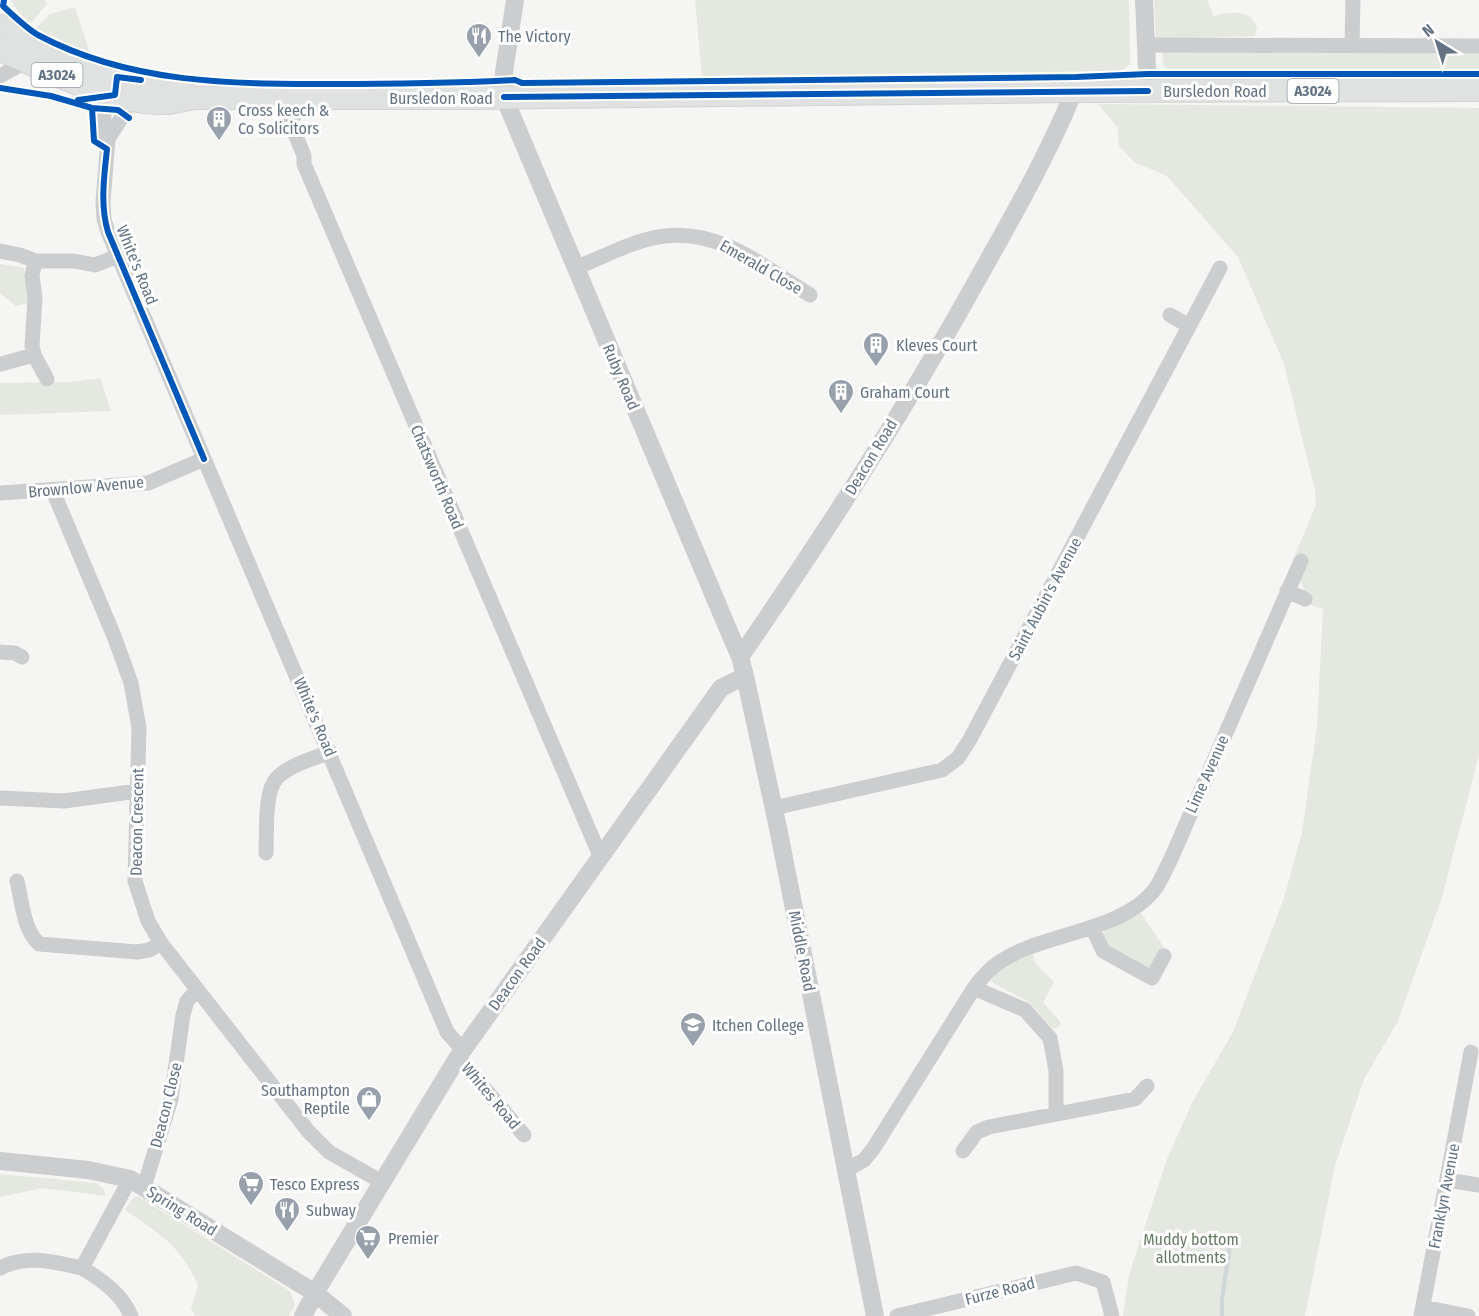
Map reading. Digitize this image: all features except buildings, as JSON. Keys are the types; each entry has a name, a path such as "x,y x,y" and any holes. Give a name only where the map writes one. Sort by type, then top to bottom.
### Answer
{"main road":[{"name":"A3024","path":"0,26 116,86"},
{"name":"A3024","path":"0,50 79,85 116,86"},
{"name":"Bursledon Road","path":"116,86 153,102 169,103 195,98 1479,90"}],"street":[{"path":"504,97 504,72 515,0"},
{"path":"1144,0 1148,91"},
{"path":"1352,44 1353,0"},
{"path":"1146,45 1479,46"},
{"path":"0,76 27,61"},
{"name":"White's Road","path":"116,86 103,109 104,129 108,139 103,193 104,219 447,1032 460,1053"},
{"name":"Deacon Road","path":"740,657 838,513 947,335 1013,213 1074,91"},
{"name":"Ruby Road","path":"504,97 740,657"},
{"name":"Chatsworth Road","path":"307,98 290,121 304,156 304,164 601,858"},
{"name":"Emerald Close","path":"575,268 656,237 696,236 731,246 810,295"},
{"path":"0,251 35,261 74,261 95,265 118,256"},
{"path":"35,261 32,276 35,297 32,346 34,355 47,379"},
{"name":"Saint Aubin's Avenue","path":"774,808 942,770 958,758 1004,676 1220,268"},
{"path":"1170,315 1189,326"},
{"path":"1,364 34,355"},
{"name":"Brownlow Avenue","path":"0,493 148,483 204,459"},
{"name":"Deacon Crescent","path":"52,491 114,636 131,683 139,728 135,880 148,921 161,943 197,990 319,1143 382,1182"},
{"name":"Lime Avenue","path":"845,1172 864,1160 873,1149 974,988 992,967 1015,953 1111,920 1132,908 1153,891 1162,877 1301,561"},
{"path":"1287,591 1305,599"},
{"path":"0,652 15,653 22,657"},
{"name":"Middle Road","path":"740,657 774,808 874,1316"},
{"name":"Deacon Road","path":"303,1316 460,1053 721,688 745,676"},
{"path":"266,853 271,786 283,773 330,752"},
{"path":"0,798 64,801 138,791"},
{"path":"17,881 29,929 39,944 137,952 149,950 161,943"},
{"path":"1092,927 1103,951 1152,978 1164,956"},
{"path":"974,988 1025,1010 1050,1038 1056,1071 1056,1114"},
{"name":"Deacon Close","path":"82,1268 137,1183 171,1099 183,1015 187,1001 197,990"},
{"name":"Franklyn Avenue","path":"1422,1312 1447,1180 1473,1076 1471,1052"},
{"name":"Whites Road","path":"460,1053 524,1135"},
{"path":"963,1151 977,1132 989,1127 1135,1099 1147,1086"},
{"name":"Spring Road","path":"0,1161 88,1170 137,1183 315,1293 343,1316"},
{"path":"1447,1180 1479,1185"},
{"path":"0,1268 8,1264 37,1259 82,1268 106,1282 131,1316"},
{"name":"Furze Road","path":"897,1316 1076,1273 1103,1282 1112,1316"},
{"path":"1422,1312 1467,1316"}],"green space":[{"path":"11,0 45,0 47,4 31,23 19,13"},
{"path":"695,0 1129,0 1130,64 1120,71 702,76"},
{"path":"1154,0 1207,0 1214,16 1233,13 1251,17 1257,27 1255,36 1156,39"},
{"path":"75,7 90,53 43,32 37,27 50,14"},
{"path":"1162,49 1479,50 1479,71 1168,70 1163,65"},
{"name":"Muddy bottom allotments","path":"1098,104 1479,108 1479,755 1442,897 1398,1021 1364,1079 1335,1165 1305,1316 1123,1316 1129,1275 1167,1159 1192,1103 1233,1032 1284,898 1302,832 1317,726 1323,609 1305,603 1310,593 1304,590 1300,579 1306,560 1295,555 1316,505 1315,490 1284,364 1238,257 1167,176 1134,162 1119,146 1118,128"},
{"path":"0,264 24,268 29,303 16,306 0,293"},
{"path":"100,378 111,411 0,415 0,383 71,382"},
{"path":"1141,913 1165,949 1154,964 1144,968 1109,950 1103,938 1105,931"},
{"path":"1033,954 1036,964 1054,982 1043,1003 1061,1022 1059,1027 1053,1029 1030,1003 990,981 1010,964"},
{"path":"0,1174 96,1183 103,1188 106,1196 43,1188 0,1197"},
{"path":"136,1197 140,1197 290,1291 295,1305 289,1316 196,1316 191,1309 198,1285 191,1271 168,1241 125,1210"}],"waterway":[{"path":"1222,1316 1222,1300 1231,1237"}],"cycle path":[{"path":"4,0 3,6 38,35 73,51 109,63 182,78 256,83 446,83 515,80 522,83 1076,77 1148,74 1479,74"},
{"path":"78,100 115,95 117,77 141,80"},
{"path":"0,88 51,96 92,108 118,110 129,118"},
{"path":"504,97 1148,91"},
{"path":"92,108 94,141 107,149 103,201 108,232 204,459"}],"place":[{"name":"The Victory","path":"479,59"},
{"name":"Cross keech & Co Solicitors","path":"219,142"},
{"name":"Kleves Court","path":"876,368"},
{"name":"Graham Court","path":"841,415"},
{"name":"Itchen College","path":"693,1048"},
{"name":"Southampton Reptile","path":"369,1122"},
{"name":"Tesco Express","path":"251,1207"},
{"name":"Subway","path":"287,1233"},
{"name":"Premier","path":"368,1261"}]}
